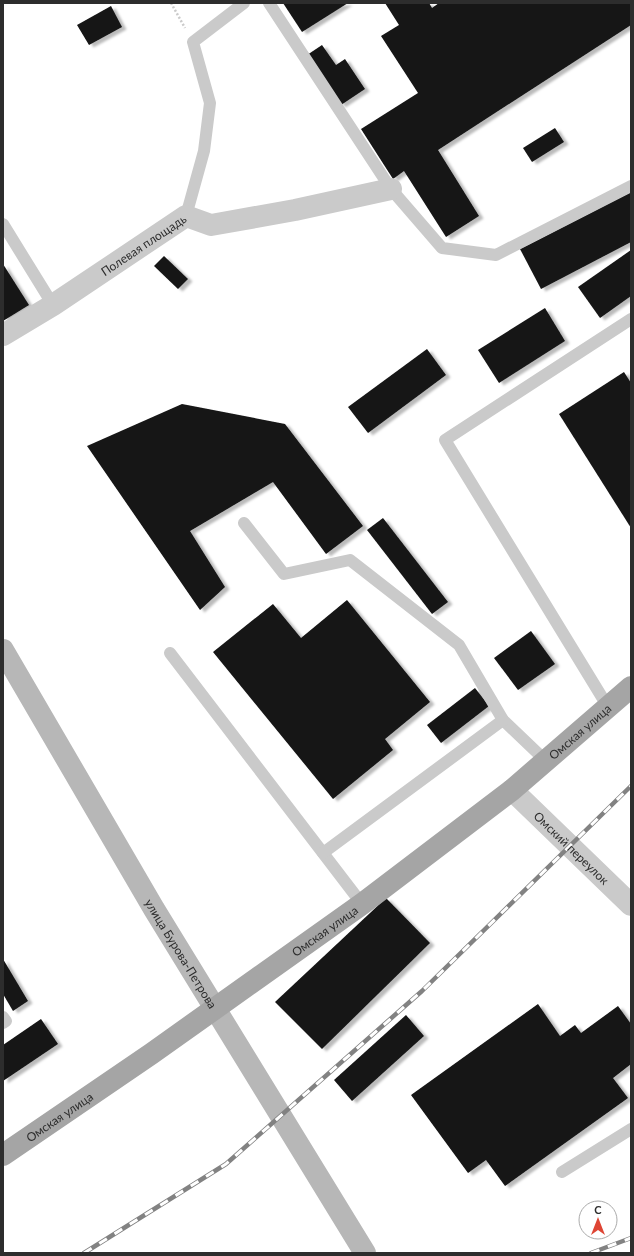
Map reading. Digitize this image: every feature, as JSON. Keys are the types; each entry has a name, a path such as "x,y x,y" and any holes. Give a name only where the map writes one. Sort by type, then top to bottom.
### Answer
{"main road":[{"name":"улица Бурова-Петрова","path":"3,650 154,909 365,1253"},
{"name":"Омская улица","path":"3,1154 151,1054 362,904 512,790 631,687"}],"street":[{"name":"Полевая площадь","path":"3,335 53,304 186,216 211,226 391,190"},
{"name":"Омский переулок","path":"512,790 631,905"}],"lane":[{"path":"186,216 204,151 210,103 193,42 244,3"},
{"path":"269,3 391,190 442,248 496,255 631,186"},
{"path":"3,224 53,304"},
{"path":"608,707 445,440 631,319"},
{"path":"244,523 284,574 350,560 459,645 502,720 546,761"},
{"path":"170,653 362,904"},
{"path":"323,853 502,720"},
{"path":"3,1017 6,1022 3,1023"},
{"path":"562,1172 631,1129"}],"path":[{"path":"170,3 193,42"}],"building":[{"path":"283,3 348,3 302,32"},
{"path":"385,3 429,3 432,8 439,3 631,3 631,25 438,150 479,216 446,237 404,171 393,179 361,129 418,93 381,36 399,25"},
{"path":"111,6 122,27 89,45 77,25"},
{"path":"322,45 336,65 345,59 365,89 341,105 307,55"},
{"path":"555,128 564,142 532,162 523,148"},
{"path":"631,192 631,242 541,289 520,249"},
{"path":"631,250 631,296 600,318 578,287"},
{"path":"164,256 188,279 178,289 154,266"},
{"path":"3,264 29,305 3,321"},
{"path":"545,308 565,341 499,383 478,350"},
{"path":"427,349 446,375 368,433 348,407"},
{"path":"624,372 631,383 631,528 559,414"},
{"path":"182,404 285,424 363,526 326,554 273,482 190,531 225,587 200,610 87,446"},
{"path":"383,518 448,602 432,614 367,530"},
{"path":"347,600 430,702 385,739 393,750 333,799 213,652 273,604 301,638"},
{"path":"531,631 555,664 518,690 494,658"},
{"path":"475,688 489,706 441,743 427,725"},
{"path":"386,898 430,943 322,1049 275,1002"},
{"path":"3,959 28,1001 13,1011 3,994"},
{"path":"538,1004 560,1036 575,1025 581,1033 618,1006 631,1024 631,1064 613,1078 628,1098 505,1186 486,1160 468,1173 411,1095"},
{"path":"406,1015 424,1036 352,1101 334,1080"},
{"path":"41,1019 58,1044 3,1081 3,1045"}],"railway":[{"path":"84,1253 226,1164 422,991 631,786"},
{"path":"591,1253 631,1238"}]}
